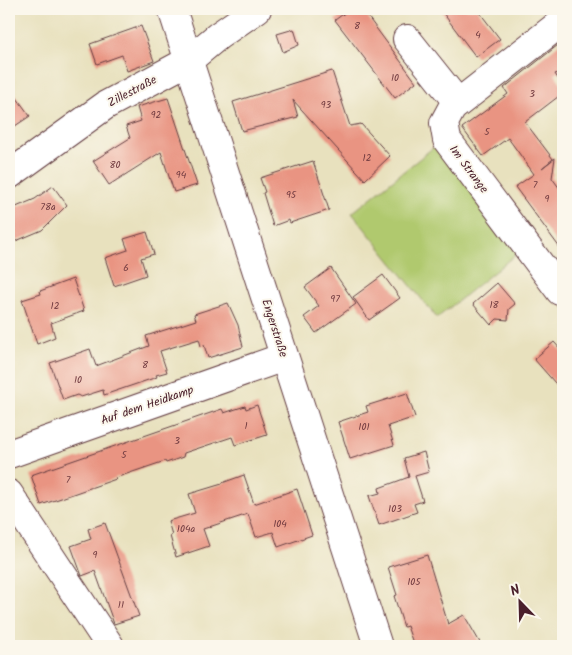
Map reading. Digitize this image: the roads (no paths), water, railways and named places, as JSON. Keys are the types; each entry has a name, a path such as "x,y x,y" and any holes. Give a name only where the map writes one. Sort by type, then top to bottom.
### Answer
{"street":[{"name":"Engerstraße","path":"172,9 378,646"},
{"name":"Zillestraße","path":"9,175 106,105 188,61 218,36 257,9"},
{"name":"Im Strange","path":"560,291 447,140 444,123 452,108 563,21"},
{"path":"407,39 458,104"},
{"name":"Auf dem Heidkamp","path":"9,454 284,357"},
{"path":"9,494 110,646"}]}
